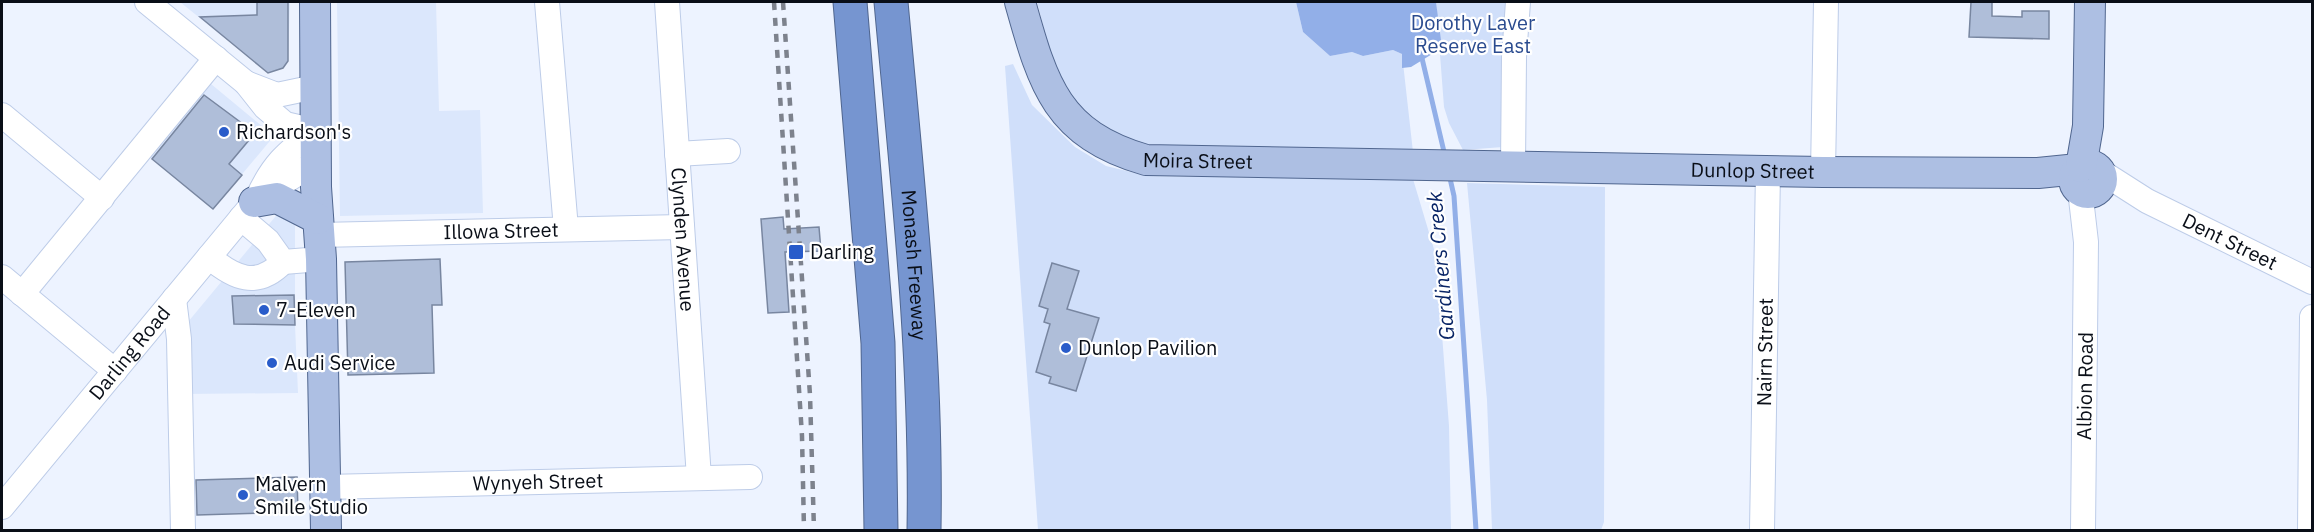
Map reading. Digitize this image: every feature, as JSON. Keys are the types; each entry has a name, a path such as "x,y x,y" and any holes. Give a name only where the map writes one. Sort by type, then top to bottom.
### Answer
{"highway":[{"name":"Monash Freeway","path":"850,2 878,343 881,531"},
{"name":"Monash Freeway","path":"891,2 920,338 924,531"}],"main road":[{"path":"315,2 315,131 326,531"},
{"name":"Moira Street","path":"1020,2 1047,88 1065,113 1087,135 1118,152 1146,160 1468,166"},
{"name":"Albion Road","path":"2088,178 2090,2"},
{"name":"Dunlop Street","path":"1468,166 2038,173 2088,178"},
{"path":"251,206 277,198 319,238"}],"street":[{"path":"147,2 246,83 265,107 285,124 315,131"},
{"path":"177,26 178,2"},
{"path":"548,2 566,230"},
{"name":"Clynden Avenue","path":"667,2 699,478"},
{"path":"1513,166 1514,57 1518,2"},
{"path":"1823,172 1826,2"},
{"path":"22,294 216,58"},
{"path":"246,83 273,94 315,87"},
{"path":"2,115 102,198"},
{"name":"Darling Road","path":"2,507 251,206 268,175 286,153 315,131"},
{"path":"677,154 728,151"},
{"name":"Darling Road","path":"251,206 316,162"},
{"name":"Nairn Street","path":"1762,531 1768,171"},
{"name":"Dent Street","path":"2088,178 2147,201 2313,282"},
{"name":"Albion Road","path":"2083,531 2088,178"},
{"path":"208,257 226,272 247,278 268,275 283,262 268,241 251,206"},
{"name":"Illowa Street","path":"283,262 319,238 682,227"},
{"path":"2,277 115,371"},
{"path":"174,299 179,339 183,531"},
{"path":"2310,531 2313,317"},
{"name":"Wynyeh Street","path":"325,487 750,477"}],"shaded area":[{"path":"180,2 290,2 288,61 283,68 268,73"},
{"path":"337,2 436,2 439,111 480,110 483,213 340,216"},
{"path":"205,79 274,136 213,209 144,152"},
{"path":"280,211 295,224 298,393 183,394 183,328"}],"green space":[{"path":"1037,2 1296,2 1303,32 1330,56 1352,52 1363,56 1393,50 1402,54 1413,152 1170,149 1130,144 1102,130 1058,83"},
{"name":"Dorothy Laver Reserve East","path":"1436,2 1509,2 1503,147 1463,150 1449,123 1444,107"},
{"path":"1013,64 1032,105 1075,147 1106,166 1148,176 1413,179 1436,256 1449,426 1451,530 1038,530 1005,66"},
{"path":"1467,183 1605,187 1604,522 1601,530 1492,530 1487,400"}],"water":[{"path":"1296,2 1436,2 1442,48 1411,67 1402,68 1402,54 1393,50 1363,56 1352,52 1330,56 1303,32"}],"building":[{"path":"257,2 288,2 288,61 283,68 268,73 200,17 257,15"},
{"path":"1971,2 1992,2 1992,16 2022,17 2022,11 2049,11 2049,39 1969,37"},
{"path":"204,95 255,133 229,164 242,175 213,209 152,159"},
{"path":"783,217 784,229 819,227 821,251 785,252 789,312 768,313 761,219"},
{"path":"440,259 442,305 432,305 434,373 348,375 345,262"},
{"name":"Dunlop Pavilion","path":"1052,263 1079,271 1067,309 1099,318 1076,391 1049,383 1051,377 1036,372 1050,324 1044,322 1048,309 1039,306"},
{"name":"7-Eleven","path":"294,295 295,325 234,324 232,296"},
{"name":"Malvern Smile Studio","path":"297,477 298,512 197,515 196,480"}],"waterway":[{"name":"Gardiners Creek","path":"1421,54 1445,156"},
{"name":"Gardiners Creek","path":"1449,174 1454,196 1476,530"}],"railway":[{"path":"774,2 802,436 804,530"},
{"path":"783,2 810,395 814,530"}],"place":[{"name":"Richardson's","path":"224,132"},
{"name":"Darling","path":"796,252"},
{"name":"7-Eleven","path":"264,310"},
{"name":"Dunlop Pavilion","path":"1066,348"},
{"name":"Audi Service","path":"272,363"},
{"name":"Malvern Smile Studio","path":"243,495"}]}
